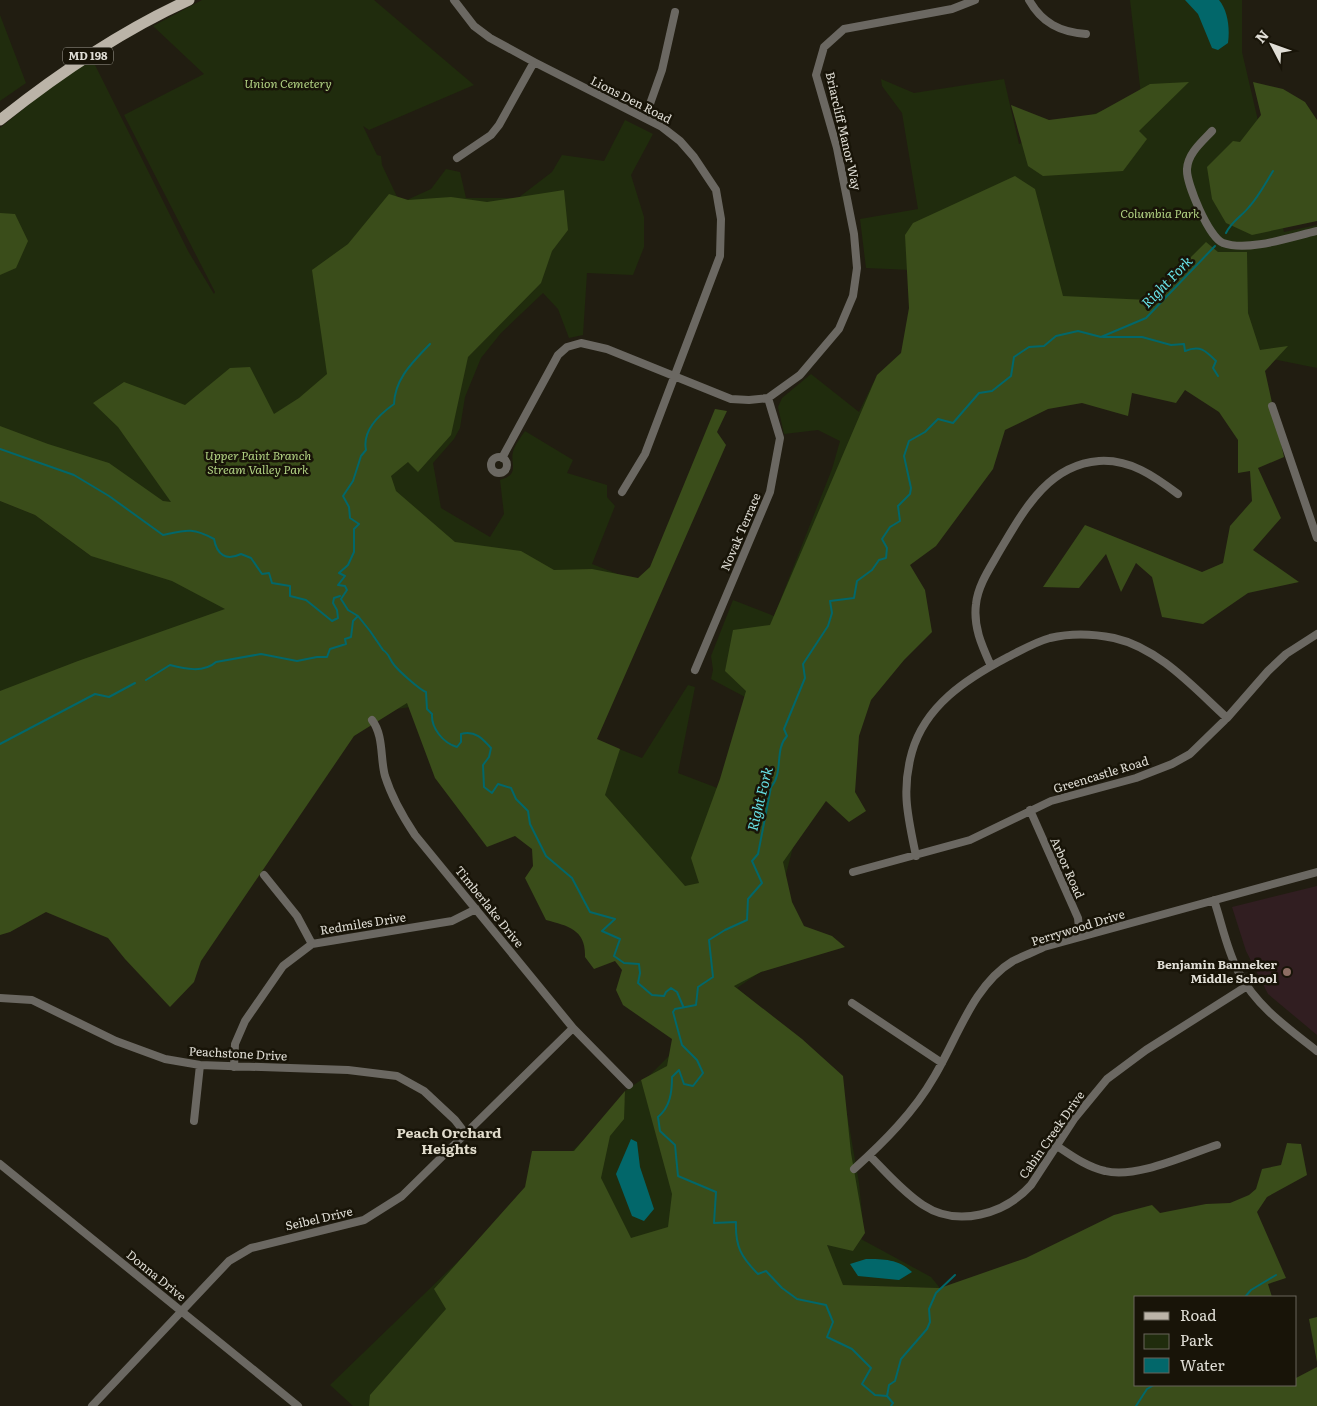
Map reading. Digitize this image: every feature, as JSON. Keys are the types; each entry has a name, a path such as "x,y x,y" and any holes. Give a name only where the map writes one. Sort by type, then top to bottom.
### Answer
{"main road":[{"name":"MD 198","path":"0,120 60,74 97,50 185,1"}],"street":[{"name":"Lions Den Road","path":"454,0 474,26 534,62 662,127 680,140 716,190 722,219 720,256 645,454 622,492"},
{"name":"Briarcliff Manor Way","path":"768,398 800,375 820,353 839,329 853,296 857,268 854,234 837,148 816,75 824,47 844,30 952,9 975,0"},
{"path":"1029,0 1040,18 1048,24 1070,33 1086,34"},
{"path":"645,118 662,70 675,12"},
{"path":"457,158 491,134 499,125 534,62"},
{"path":"1212,131 1190,159 1187,170 1203,219 1209,230 1221,243 1242,247 1317,231"},
{"path":"502,458 558,355 568,347 581,343 607,349 731,399 768,398"},
{"name":"Novak Terrace","path":"695,670 770,492 780,438 768,398"},
{"path":"1272,406 1317,538"},
{"path":"991,666 976,630 976,604 982,582 1035,494 1058,474 1082,464 1100,461 1129,464 1147,471 1178,494"},
{"name":"Greencastle Road","path":"853,872 970,840 1051,801 1136,778 1172,764 1190,754 1227,718 1268,671 1286,654 1317,634"},
{"path":"916,856 905,804 907,775 913,750 933,712 969,678 1026,648 1049,639 1085,635 1114,638 1133,644 1155,655 1227,718"},
{"name":"Timberlake Drive","path":"372,720 378,728 385,775 395,803 415,835 573,1028 629,1085"},
{"name":"Arbor Road","path":"1030,810 1078,918 1080,937"},
{"name":"Perrywood Drive","path":"854,1169 870,1155 914,1107 942,1063 979,996 999,972 1013,962 1044,947 1317,872"},
{"path":"264,875 297,916 312,944"},
{"path":"1214,900 1230,954 1246,986 1272,1016 1317,1051"},
{"name":"Redmiles Drive","path":"234,1067 235,1044 245,1021 283,966 312,944 452,921 476,909"},
{"name":"Cabin Creek Drive","path":"870,1155 909,1195 923,1206 953,1216 979,1216 1002,1208 1023,1194 1074,1119 1107,1079 1146,1050 1246,986"},
{"name":"Peachstone Drive","path":"0,998 32,1000 134,1049 165,1059 200,1065 348,1070 397,1076 424,1091 466,1133"},
{"path":"852,1003 942,1063"},
{"name":"Seibel Drive","path":"92,1406 229,1261 251,1248 345,1226 376,1214 402,1196 573,1028"},
{"path":"194,1121 200,1065"},
{"path":"1057,1146 1086,1165 1118,1173 1134,1171 1217,1145"},
{"name":"Donna Drive","path":"0,1164 298,1406"}],"shaded area":[{"name":"Benjamin Banneker Middle School","path":"1317,886 1317,1035 1268,994 1246,951 1232,907"}],"green space":[{"name":"Upper Paint Branch Stream Valley Park","path":"202,0 374,0 474,85 369,130 363,126 377,155 381,156 382,165 400,203 431,189 446,169 460,172 466,198 518,198 552,172 562,155 604,161 625,120 653,134 631,175 644,217 644,247 633,275 587,273 583,335 569,338 558,309 543,293 501,333 481,358 465,397 460,428 454,439 433,463 441,508 490,537 504,514 500,480 507,477 513,471 514,449 525,431 573,460 567,473 607,485 607,497 615,506 592,564 656,589 596,740 642,758 688,685 695,687 678,773 720,789 745,697 711,679 713,670 711,656 733,600 774,616 832,469 840,441 818,430 784,434 778,407 782,398 811,374 859,412 873,383 901,357 911,317 912,270 866,268 860,219 918,209 902,113 882,86 881,79 914,93 1004,79 1019,144 1141,95 1130,0 1242,0 1242,52 1284,232 1317,225 1317,368 1242,353 1112,322 964,448 841,666 764,957 772,964 737,988 489,781 472,699 396,709 0,797 0,501 35,515 91,556 90,541 0,497 0,128 49,88 92,59 188,251 214,294 215,292 124,115 204,74 153,26"},
{"path":"0,15 26,83 0,101"},
{"path":"1189,82 1139,131 1147,139 1123,171 1043,176 1028,166 1011,105 1049,120 1096,114 1150,84"},
{"path":"1253,82 1283,89 1305,102 1317,120 1317,221 1252,235 1226,223 1212,199 1207,167 1233,141 1240,142 1261,115"},
{"path":"1015,176 1035,189 1063,296 1148,300 1206,242 1218,252 1247,252 1248,313 1260,350 1288,346 1265,371 1284,457 1258,468 1281,518 1253,550 1299,582 1248,593 1203,624 1162,617 1152,577 1136,563 1121,592 1106,554 1079,588 1043,587 1085,525 1202,572 1223,563 1230,526 1252,501 1250,471 1238,473 1238,440 1219,412 1185,390 1176,403 1132,393 1128,416 1082,403 1048,409 1005,430 993,469 936,546 910,565 925,590 932,632 904,660 871,700 859,736 855,792 866,811 849,822 826,801 783,862 792,902 804,926 832,936 845,947 761,972 734,986 802,1039 843,1076 851,1153 865,1233 853,1251 827,1245 843,1285 940,1288 1026,1258 1114,1215 1152,1205 1160,1213 1206,1204 1230,1203 1249,1195 1256,1189 1262,1169 1281,1165 1287,1143 1301,1144 1307,1175 1267,1197 1257,1212 1286,1278 1268,1284 1272,1296 1134,1296 1134,1386 1297,1386 1297,1377 1317,1367 1317,1406 369,1406 370,1395 446,1309 434,1289 525,1187 532,1151 574,1151 625,1091 624,1119 610,1136 601,1178 631,1238 668,1227 672,1194 641,1080 667,1066 672,1039 623,1005 616,990 622,970 615,961 594,969 585,957 585,948 579,935 569,927 546,920 525,878 533,866 532,849 515,836 487,847 435,778 407,703 354,736 201,961 194,982 170,1007 108,938 46,912 10,932 0,935 0,691 225,609 172,581 91,556 35,515 0,501 0,426 48,444 109,463 163,501 171,502 118,427 93,403 124,382 185,405 230,368 250,367 274,414 299,398 327,374 312,270 348,244 389,194 408,200 451,197 487,202 564,190 568,230 552,251 541,283 468,357 451,435 418,472 408,462 391,476 396,491 455,542 521,551 554,570 592,569 638,578 650,567 715,409 727,411 717,432 726,445 597,739 620,749 605,795 685,886 699,883 691,858 720,779 746,691 725,671 733,630 770,625 877,375 901,353 909,308 905,235 913,223"},
{"path":"0,213 15,214 28,241 16,268 0,275"},
{"path":"737,988 840,1074 859,1183 864,1234 850,1249 853,1251 861,1239 931,1277 940,1288 842,1285 835,1265 813,1288 951,1406 353,1406 330,1385 625,1100 625,1091 641,1080 642,1083"},
{"path":"1317,1317 1317,1362 1309,1319"}],"water":[{"path":"1185,0 1219,0 1228,20 1228,43 1218,50 1212,48 1198,14"},
{"path":"631,1139 637,1142 640,1167 654,1209 644,1221 632,1216 616,1174"},
{"path":"866,1259 896,1262 912,1272 899,1280 858,1276 850,1264"}],"waterway":[{"path":"1226,233 1231,225 1256,199 1273,171"},
{"name":"Right Fork","path":"891,1406 893,1403 887,1396 875,1395 862,1384 871,1368 852,1349 827,1337 833,1322 826,1305 797,1299 782,1288 766,1271 758,1274 740,1251 736,1222 714,1223 716,1192 678,1176 675,1145 660,1131 658,1117 668,1104 671,1094 672,1077 679,1070 684,1084 693,1086 703,1073 697,1060 682,1045 673,1012 675,1009 696,1005 698,987 713,977 709,940 747,920 748,899 762,883 752,861 758,854 771,787 777,775 781,748 787,736 784,729 805,678 803,664 828,626 832,613 830,601 854,598 857,581 872,570 879,560 886,558 887,548 882,539 890,527 900,521 898,506 910,494 911,488 904,456 909,441 925,432 938,419 953,423 979,393 992,391 1011,376 1014,357 1029,347 1044,346 1056,336 1078,331 1101,337 1146,318 1215,246"},
{"path":"1103,337 1142,337 1171,345 1184,344 1185,351 1195,348 1202,350 1216,361 1213,368 1218,376"},
{"path":"430,344 401,378 394,404 378,418 369,430 365,443 366,450 361,456 353,481 343,496 349,507 350,518 359,524 354,529 354,552 348,565 339,573 345,576 338,585 345,586 347,590 341,599 348,610 358,616 395,666 410,681 426,692 427,709 432,714 436,730 447,742 457,747 461,742 461,734 470,733 475,734 491,748 489,757 483,765 484,787 492,793 498,784 511,788 516,799 528,811 530,824 546,856 572,878 590,912 615,919 602,931 620,939 614,956 624,963 639,964 638,983 652,995 664,996 671,988 677,992 683,1006"},
{"path":"0,449 74,475 109,496 163,535 194,531 214,539 217,549 227,557 241,554 251,558 262,574 269,573 272,583 290,586 290,596 306,600 332,621 338,618 337,610 333,603 334,598 340,596"},
{"path":"146,680 170,665 188,669 200,669 216,662 261,654 297,661 327,657 330,649 346,644 345,639 351,637 353,621 357,617"},
{"path":"0,744 95,694 109,697 135,683"},
{"path":"887,1396 889,1385 895,1381 901,1359 927,1329 930,1322 929,1309 936,1293 955,1275"},
{"path":"1246,1296 1251,1290 1276,1275"},
{"path":"1136,1406 1147,1389 1152,1386"}],"place":[{"name":"Benjamin Banneker Middle School","path":"1287,972"}],"district":[{"name":"Peach Orchard Heights","path":"449,1142"}],"park label":[{"name":"Union Cemetery","path":"288,84"},
{"name":"Columbia Park","path":"1160,214"}]}
